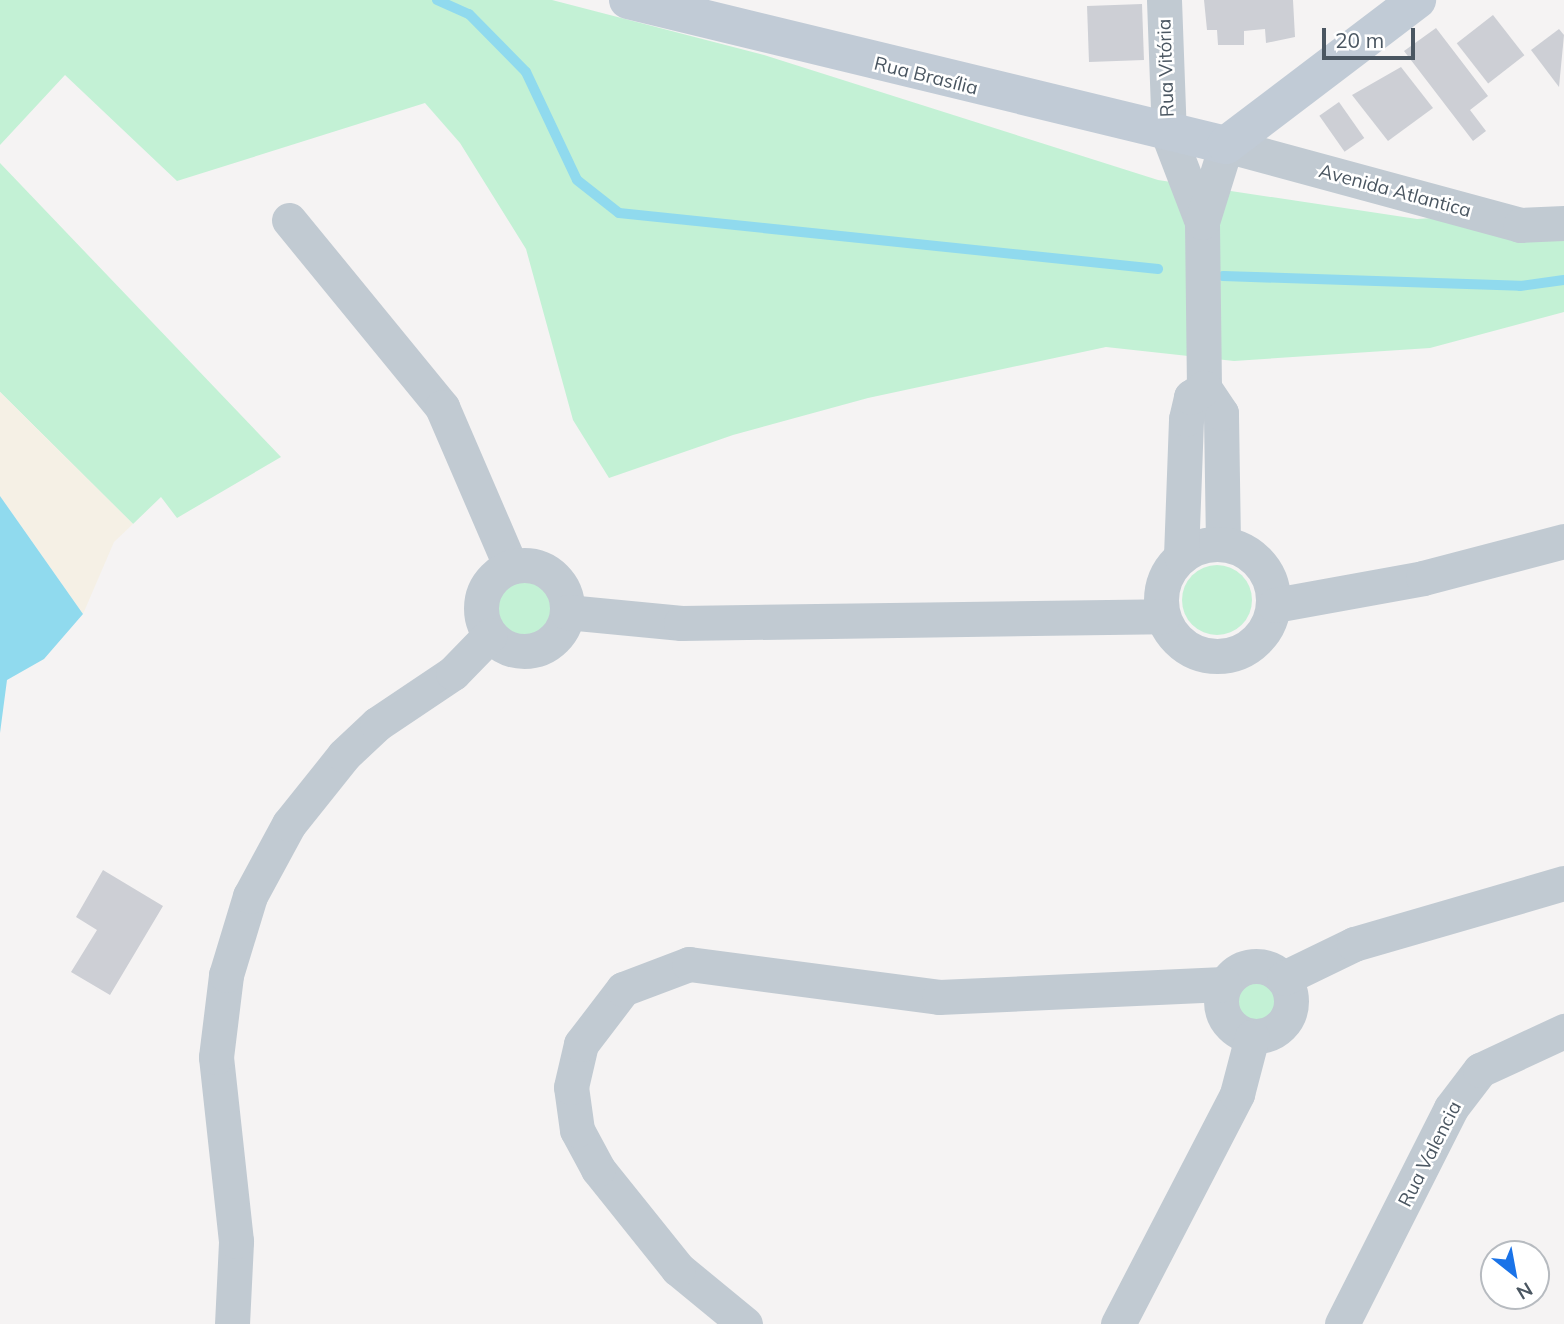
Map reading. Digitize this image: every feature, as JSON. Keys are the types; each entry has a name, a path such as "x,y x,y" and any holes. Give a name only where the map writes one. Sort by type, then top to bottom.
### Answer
{"street":[{"name":"Rua Brasília","path":"628,0 1169,136 1226,145"},
{"name":"Rua Vitória","path":"1164,0 1169,136 1202,222"},
{"path":"1223,543 1221,413 1204,388 1202,222 1226,145 1417,0"},
{"name":"Avenida Atlantica","path":"1226,145 1520,225 1564,223"},
{"path":"289,220 442,407 511,567"},
{"path":"1181,556 1186,419 1191,397 1204,388"},
{"path":"1275,605 1423,578 1564,541"},
{"path":"1223,543 1261,563 1275,605 1254,643 1212,656 1173,636 1163,616 1167,573 1181,556 1223,543"},
{"path":"528,565 551,575 565,595 567,612 551,641 536,649 503,646 490,635 481,612 485,587 511,567 528,565"},
{"path":"567,612 681,623 1163,616"},
{"path":"232,1324 235,1228 216,1057 226,975 250,896 289,824 344,755 377,724 453,673 490,635"},
{"path":"1284,978 1354,944 1564,883"},
{"path":"745,1324 678,1269 598,1169 577,1130 571,1087 581,1044 623,989 689,964 939,997 1224,984 1245,967 1273,969 1284,978 1290,990 1288,1017 1279,1029 1252,1037 1228,1024 1221,1011 1224,984"},
{"name":"Rua Valencia","path":"1342,1324 1466,1089 1480,1070 1564,1031"},
{"path":"1118,1324 1237,1094 1252,1037"}],"green space":[{"path":"0,0 552,0 764,55 1158,180 1417,219 1564,210 1564,312 1430,348 1234,361 1106,347 868,398 733,435 609,478 573,420 526,249 460,143 425,103 177,181 65,75 0,145"},
{"path":"0,163 281,457 177,518 161,497 133,524 0,392"},
{"path":"1217,565 1242,575 1252,600 1242,625 1217,635 1192,625 1182,600 1192,575"},
{"path":"524,581 543,589 551,608 543,627 524,635 505,627 497,608 505,589"},
{"path":"1256,979 1272,985 1278,1001 1272,1017 1256,1023 1240,1017 1234,1001 1240,985"}],"sand":[{"path":"0,392 133,524 114,542 83,614 0,496"}],"water":[{"path":"0,496 83,614 44,659 7,680 0,733"}],"building":[{"path":"1204,0 1293,0 1295,37 1266,43 1265,29 1244,31 1244,45 1218,45 1217,30 1207,30"},
{"path":"1142,4 1144,60 1089,62 1087,6"},
{"path":"1493,15 1524,55 1488,84 1457,43"},
{"path":"1436,28 1488,96 1470,110 1486,131 1473,141 1404,51"},
{"path":"1559,29 1564,35 1559,87 1531,50"},
{"path":"1401,67 1433,108 1388,141 1352,95"},
{"path":"1339,102 1364,138 1345,152 1319,116"},
{"path":"103,870 163,906 110,995 71,972 97,930 76,917"}],"waterway":[{"path":"437,0 469,14 526,72 577,180 619,213 1158,269"},
{"path":"1223,276 1520,286 1564,280"}]}
